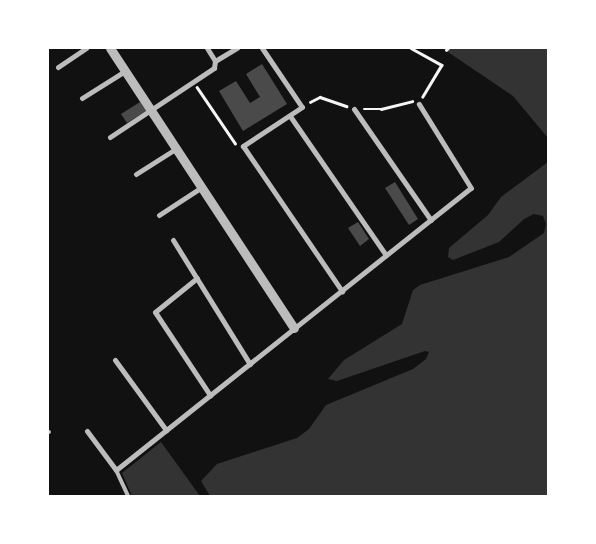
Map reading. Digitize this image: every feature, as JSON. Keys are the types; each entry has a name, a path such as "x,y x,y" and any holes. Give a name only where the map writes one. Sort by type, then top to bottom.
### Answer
{"street":[{"path":"58,67 86,48"},
{"path":"110,48 152,109 294,328"},
{"path":"110,137 214,68 215,61 208,48"},
{"path":"215,61 237,48"},
{"path":"262,48 302,107 243,146 342,291"},
{"path":"82,98 125,71"},
{"path":"87,431 116,470 472,188 420,104"},
{"path":"354,108 431,220"},
{"path":"290,116 386,256"},
{"path":"136,174 177,148"},
{"path":"159,215 202,186"},
{"path":"173,240 250,364"},
{"path":"197,278 155,312 210,395"},
{"path":"115,360 166,430"}],"lane":[{"path":"116,470 128,496"}],"path":[{"path":"411,48 442,66 420,104"},
{"path":"194,82 237,145 243,146"}],"shaded area":[{"path":"442,48 548,48 548,138 513,96"},
{"path":"548,162 548,496 210,496 201,481 217,464 297,438 309,429 326,405 413,369 426,359 429,352 425,351 337,381 328,379 344,360 402,324 413,290 420,285 509,257 544,233 546,224 543,216 534,214 524,219 499,242 453,260 448,257 449,248 488,215 501,197"},
{"path":"161,442 200,496 132,496 122,473"}],"building":[{"path":"262,64 287,104 243,131 219,91 236,81 250,103 260,97 246,74"},
{"path":"140,102 146,111 127,123 121,114"},
{"path":"395,182 418,219 409,225 385,188"},
{"path":"358,222 369,239 360,246 348,228"}]}
